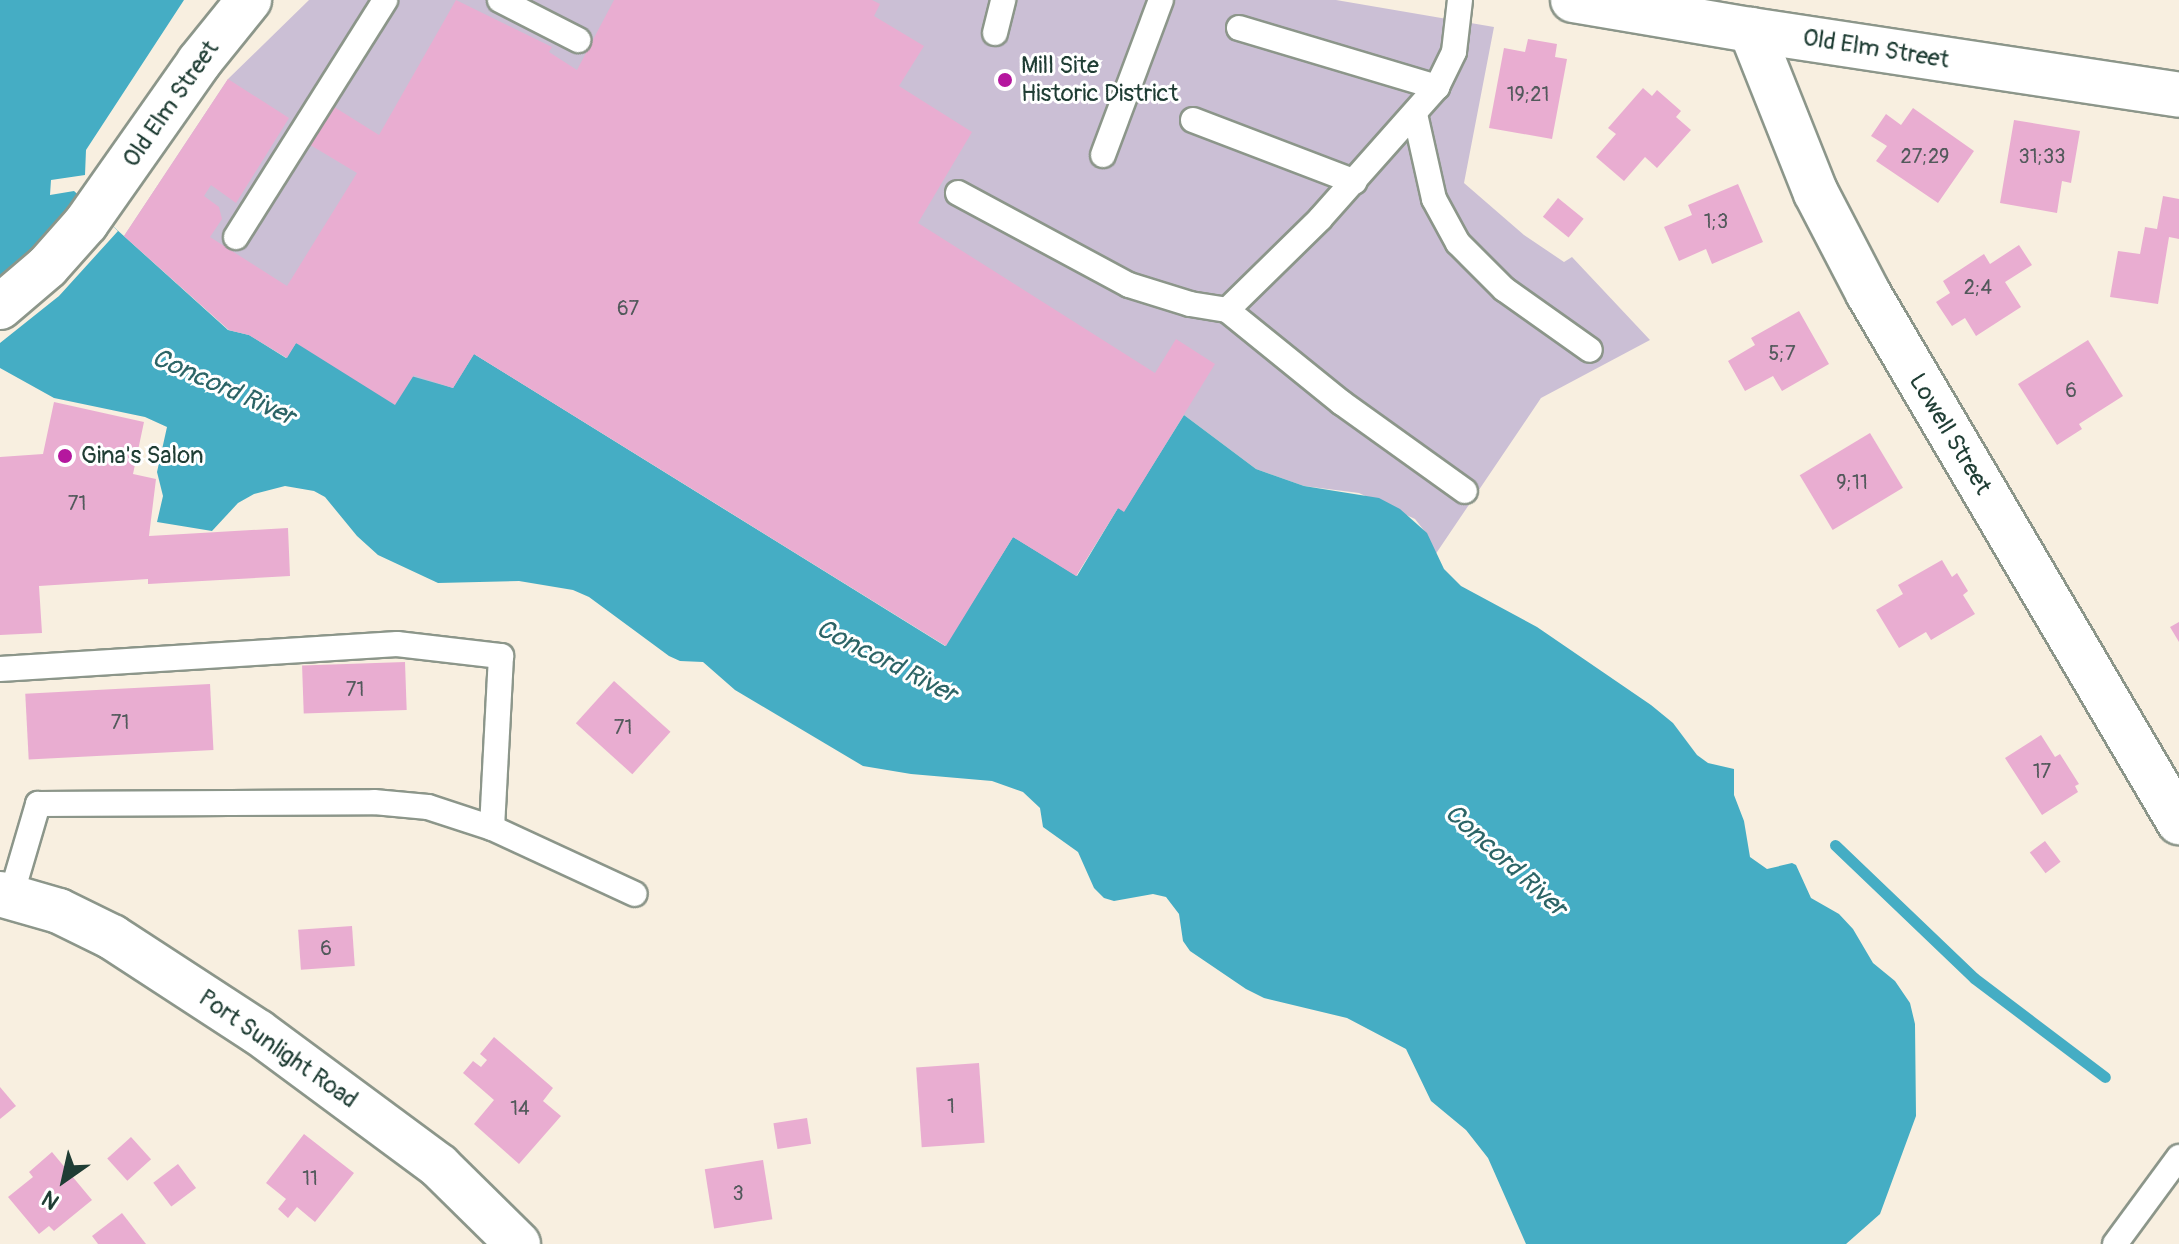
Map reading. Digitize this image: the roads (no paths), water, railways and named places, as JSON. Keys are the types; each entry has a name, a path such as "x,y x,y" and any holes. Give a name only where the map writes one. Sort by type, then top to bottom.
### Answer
{"main road":[{"name":"Old Elm Street","path":"0,307 61,253 96,211 199,62 249,0"},
{"name":"Old Elm Street","path":"1573,0 2179,95"},
{"name":"Lowell Street","path":"1751,30 1816,193 1860,280 2179,822"},
{"name":"Port Sunlight Road","path":"6,895 59,911 112,937 258,1032 439,1166 518,1244"}],"lane":[{"path":"236,237 385,0"},
{"path":"500,0 578,40"},
{"path":"995,33 1003,0"},
{"path":"1103,155 1161,0"},
{"path":"1227,310 1355,182 1437,87 1454,52 1460,0"},
{"path":"1239,28 1437,87"},
{"path":"1415,114 1434,199 1458,243 1504,289 1590,350"},
{"path":"1193,120 1355,182"},
{"path":"958,193 1129,285 1190,304 1227,310 1342,403 1465,491"},
{"path":"0,669 397,644 501,656 492,828"},
{"path":"6,895 38,804 374,802 428,807 492,828 635,894"},
{"path":"2115,1244 2179,1157"}],"water":[{"name":"Concord River","path":"0,0 184,0 86,150 85,175 51,180 50,195 74,191 228,330 249,335 286,358 296,343 453,388 474,354 945,646 1013,537 1077,576 1118,508 1124,511 1184,415 1256,469 1304,486 1379,498 1400,509 1427,533 1444,569 1461,586 1537,627 1651,705 1673,723 1697,755 1708,763 1734,769 1734,795 1744,821 1750,857 1767,869 1792,863 1796,865 1811,898 1839,914 1853,929 1873,963 1895,981 1910,1003 1915,1024 1916,1116 1880,1214 1846,1244 1526,1244 1488,1158 1466,1130 1431,1101 1406,1049 1347,1018 1264,998 1246,989 1190,951 1183,941 1179,914 1166,897 1153,894 1114,901 1104,898 1094,888 1078,852 1043,827 1040,808 1023,792 992,781 911,774 863,766 735,690 703,662 680,661 669,656 589,597 573,590 519,581 438,583 378,555 357,536 325,497 314,491 285,486 254,494 238,503 212,531 157,522 163,496 157,472 167,427 145,417 54,398 0,368"}],"waterway":[{"path":"1835,845 1974,978 2105,1077"}],"place":[{"name":"Mill Site Historic District","path":"1005,80"},
{"name":"Gina's Salon","path":"65,456"}]}
